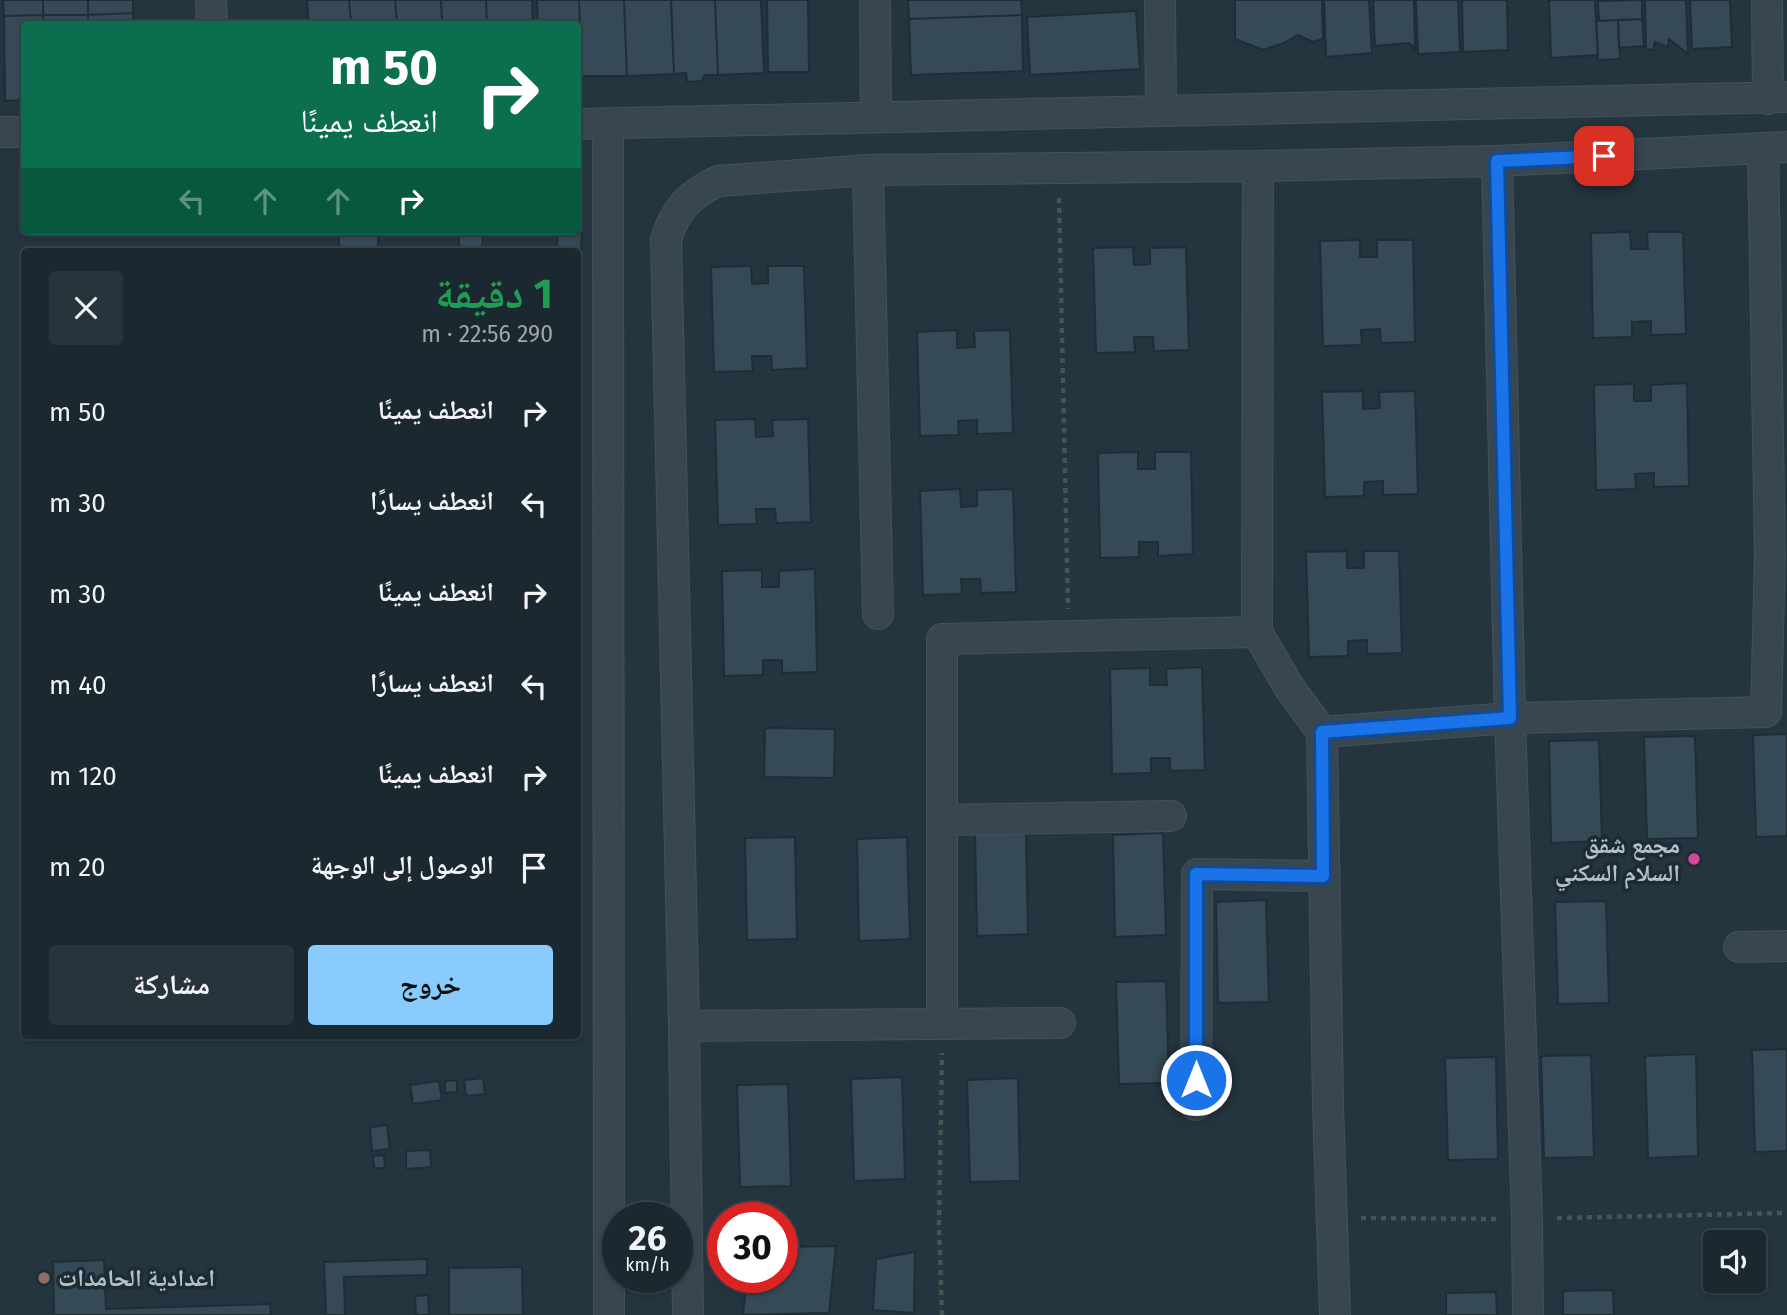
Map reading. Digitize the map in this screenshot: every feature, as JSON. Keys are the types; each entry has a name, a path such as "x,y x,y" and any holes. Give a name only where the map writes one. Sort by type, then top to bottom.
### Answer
{"street":[{"path":"211,0 212,21"},
{"path":"875,0 876,117"},
{"path":"1160,0 1161,111"},
{"path":"581,124 1777,98 1767,0"},
{"path":"608,124 609,1315"},
{"path":"0,132 21,132"},
{"path":"688,1315 666,239 672,220 684,202 700,189 718,181 868,170 1497,161 1775,148 1766,712 1510,718 1322,732"},
{"path":"1497,161 1528,1315"},
{"path":"1258,166 1257,632 1289,687 1322,732 1323,876 1335,1315"},
{"path":"868,170 878,614"},
{"path":"942,1024 942,639 1257,632"},
{"path":"942,820 1171,816"},
{"path":"1196,1105 1196,874 1323,876"},
{"path":"1739,947 1787,946"},
{"path":"684,1026 1059,1023"}],"path":[{"path":"1058,169 1069,636"},
{"path":"942,1024 939,1226 942,1315"}],"building":[{"path":"3,0 43,0 43,15 4,16"},
{"path":"43,0 88,0 88,15 43,15"},
{"path":"88,0 133,0 133,13 88,15"},
{"path":"307,0 349,0 351,21 309,21"},
{"path":"349,0 395,0 397,21 351,21"},
{"path":"395,0 441,0 442,21 397,21"},
{"path":"441,0 486,0 487,21 442,21"},
{"path":"486,0 532,0 533,21 487,21"},
{"path":"537,0 579,0 580,21 538,21"},
{"path":"579,0 624,0 627,76 582,76"},
{"path":"624,0 671,0 674,74 627,76"},
{"path":"671,0 715,0 718,75 705,75 702,81 687,82 686,73 674,74"},
{"path":"715,0 761,0 764,73 718,75"},
{"path":"767,0 808,0 809,72 768,72"},
{"path":"908,0 1021,0 1022,15 909,19"},
{"path":"1235,0 1322,0 1323,39 1313,42 1298,35 1263,50 1235,39"},
{"path":"1324,0 1369,0 1372,53 1326,57"},
{"path":"1373,0 1414,0 1415,49 1409,43 1375,46"},
{"path":"1416,0 1458,0 1460,52 1418,54"},
{"path":"1462,0 1507,0 1508,50 1463,52"},
{"path":"1549,0 1595,0 1598,55 1551,58"},
{"path":"1642,0 1642,19 1599,21 1598,1"},
{"path":"1645,0 1686,0 1688,54 1669,39 1668,47 1655,42 1653,50 1646,49"},
{"path":"1690,0 1730,0 1732,47 1692,49"},
{"path":"1136,11 1140,69 1030,75 1027,17"},
{"path":"133,13 133,21 89,21 88,15"},
{"path":"43,15 88,15 89,21 44,21"},
{"path":"43,15 44,21 21,21 21,100 5,101 4,16"},
{"path":"1022,15 1023,71 911,75 909,19"},
{"path":"1642,19 1644,46 1619,48 1618,20"},
{"path":"1618,20 1620,59 1598,60 1596,21"},
{"path":"582,228 581,250 557,248 558,235 581,235"},
{"path":"1630,232 1631,249 1648,249 1647,232 1683,232 1686,334 1651,335 1651,321 1632,322 1632,337 1593,338 1591,233"},
{"path":"339,235 378,235 378,248 339,248"},
{"path":"459,235 483,235 482,248 459,248"},
{"path":"1360,240 1360,257 1377,257 1377,240 1413,240 1415,342 1381,343 1380,329 1361,330 1362,345 1323,346 1320,241"},
{"path":"1133,247 1134,265 1150,264 1150,248 1186,247 1189,350 1154,351 1153,337 1134,337 1135,352 1096,353 1093,248"},
{"path":"751,266 752,284 768,283 768,266 804,266 807,368 772,370 771,356 752,356 753,371 714,372 711,267"},
{"path":"957,330 957,348 975,347 974,331 1010,330 1013,433 977,434 977,420 958,421 959,435 920,436 917,332"},
{"path":"1687,383 1689,486 1654,487 1654,473 1635,474 1636,489 1596,490 1594,385 1634,384 1634,401 1651,401 1651,385"},
{"path":"1363,391 1363,409 1380,408 1379,392 1415,391 1418,494 1383,495 1383,481 1364,482 1364,496 1325,497 1322,392"},
{"path":"755,419 756,437 773,436 772,420 808,419 811,522 776,523 775,509 756,509 757,524 718,525 715,420"},
{"path":"1138,452 1138,469 1155,469 1155,452 1191,452 1193,554 1158,556 1158,542 1139,542 1139,557 1100,558 1098,453"},
{"path":"960,489 961,507 977,506 977,490 1013,489 1016,592 981,593 980,579 961,579 962,594 923,595 920,491"},
{"path":"1347,551 1347,568 1364,568 1364,551 1399,551 1402,653 1367,654 1367,640 1348,641 1348,656 1309,657 1306,552"},
{"path":"815,569 817,672 782,673 782,660 763,660 763,675 724,676 722,571 762,570 762,587 779,587 779,571"},
{"path":"1202,667 1205,770 1170,771 1170,758 1151,758 1151,773 1112,774 1110,669 1150,668 1150,685 1167,685 1166,669"},
{"path":"765,728 835,729 834,778 764,777"},
{"path":"1787,734 1787,836 1756,837 1753,735"},
{"path":"1695,736 1698,838 1647,839 1644,737"},
{"path":"1599,740 1602,841 1551,843 1549,741"},
{"path":"1026,832 1028,934 977,936 975,833"},
{"path":"1163,833 1166,935 1115,937 1113,835"},
{"path":"795,837 797,939 747,940 745,838"},
{"path":"907,837 910,939 859,941 857,839"},
{"path":"1266,900 1269,1002 1218,1003 1216,902"},
{"path":"1606,901 1609,1003 1558,1004 1555,902"},
{"path":"1166,981 1169,1083 1119,1084 1116,982"},
{"path":"1787,1049 1787,1151 1755,1152 1752,1050"},
{"path":"1696,1054 1698,1156 1648,1158 1645,1056"},
{"path":"1591,1055 1594,1157 1544,1158 1541,1056"},
{"path":"1496,1057 1498,1159 1448,1160 1445,1058"},
{"path":"902,1077 905,1179 854,1181 851,1079"},
{"path":"483,1078 485,1094 466,1096 464,1080"},
{"path":"1018,1078 1020,1181 970,1182 967,1080"},
{"path":"457,1080 457,1092 445,1093 445,1081"},
{"path":"439,1081 442,1100 413,1104 410,1085"},
{"path":"788,1084 791,1186 740,1187 737,1085"},
{"path":"387,1125 390,1149 372,1151 370,1127"},
{"path":"430,1150 431,1167 406,1169 406,1151"},
{"path":"384,1155 385,1168 374,1168 373,1156"},
{"path":"836,1246 829,1313 743,1315 745,1293 798,1293 798,1247"},
{"path":"915,1252 914,1313 873,1310 876,1259"},
{"path":"427,1259 427,1275 344,1277 345,1315 326,1315 324,1262"},
{"path":"104,1260 106,1309 270,1304 271,1315 54,1315 53,1262"},
{"path":"522,1267 523,1315 449,1315 449,1268"},
{"path":"1613,1290 1614,1315 1563,1315 1563,1291"},
{"path":"1496,1292 1497,1315 1446,1315 1446,1293"},
{"path":"428,1295 429,1315 416,1315 415,1296"}],"place":[{"name":"مجمع شقق السلام السكني","path":"1694,859"},
{"name":"اعدادية الحامدات","path":"44,1278"}],"route":[{"path":"1196,1080 1196,874 1323,876 1322,732 1510,718 1497,161 1604,156"}]}
